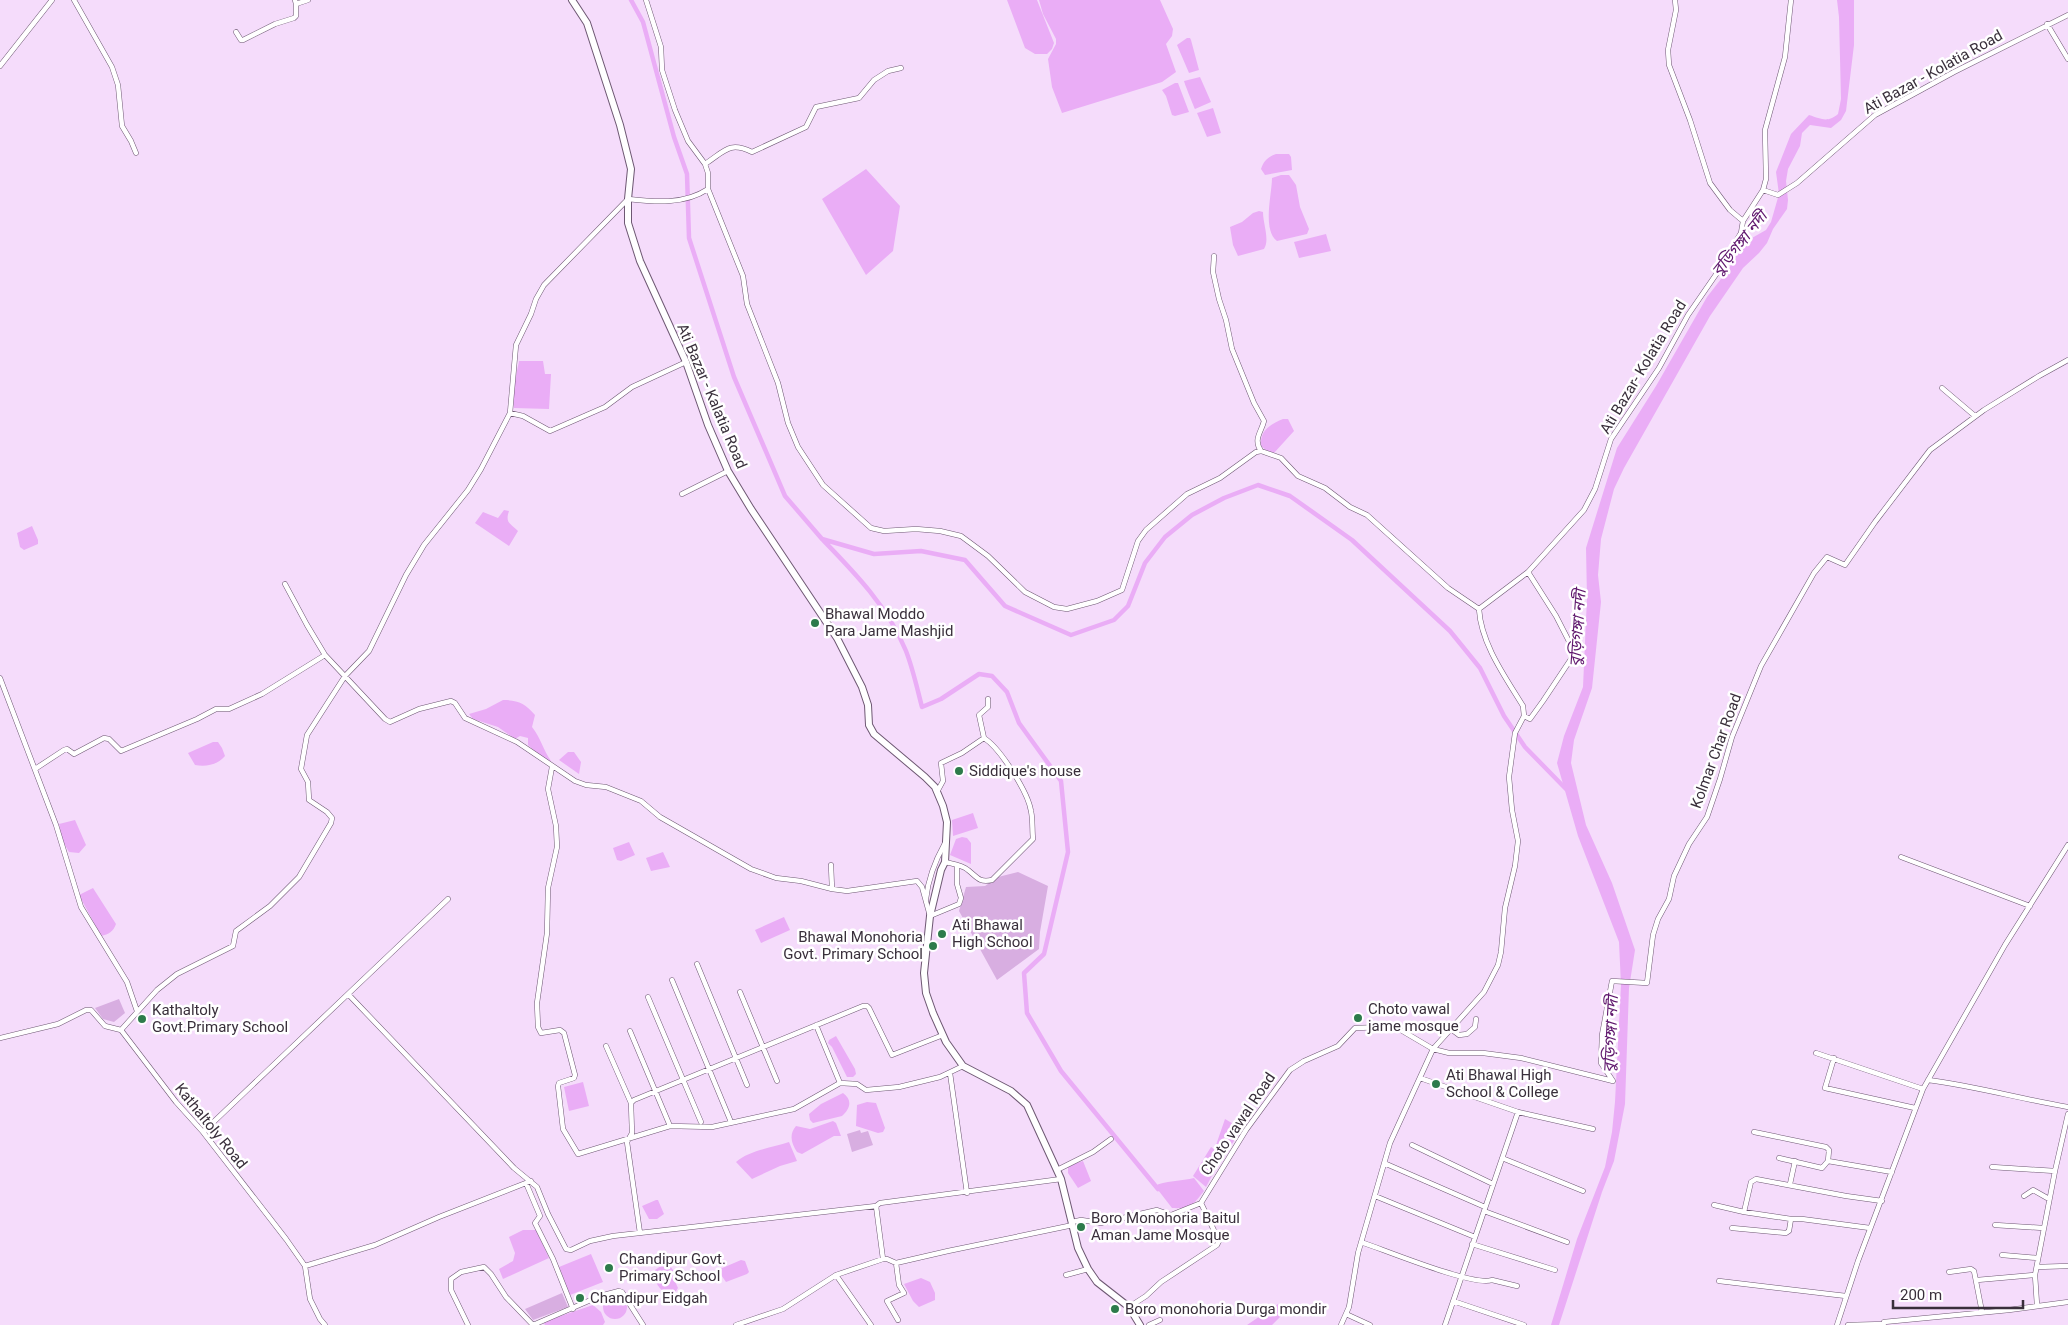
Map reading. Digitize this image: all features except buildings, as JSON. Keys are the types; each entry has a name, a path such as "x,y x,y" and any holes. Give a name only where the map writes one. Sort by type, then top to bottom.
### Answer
{"main road":[{"name":"Ati Bazar - Kalatia Road","path":"572,0 587,23 620,125 631,169 628,223 640,261 686,362 708,426 728,470 751,509 837,638 862,687 868,705 869,724 874,734 925,777 935,787 937,792 948,822 948,837 945,862 941,870 930,916"},
{"path":"930,916 924,974 926,993 943,1035 963,1066 1011,1092 1027,1105 1061,1179 1078,1248 1088,1269 1098,1282 1129,1307 1140,1325"}],"street":[{"path":"0,66 52,0"},
{"path":"74,0 112,67 118,85 122,126 136,153"},
{"path":"236,32 241,40 243,40 275,24 294,18 296,2 308,0"},
{"path":"646,0 661,47 662,70 675,110 688,141 705,164 708,173 708,189 744,276 747,304 778,384 788,423 798,448 823,485 871,528 884,531 916,529 940,531 961,536 988,556 1025,592 1054,607 1067,609 1103,599 1122,590 1138,540 1146,530 1187,494 1220,478 1256,452 1261,451 1281,458 1298,476 1325,488 1350,507 1367,516 1448,588 1479,610 1490,650 1523,706 1524,716 1515,733 1508,777 1518,841 1515,866 1505,908 1501,952 1498,965 1484,992 1433,1049 1390,1143 1362,1242 1350,1307 1341,1325"},
{"path":"1675,0 1676,10 1668,50 1668,65 1690,120 1710,183 1730,210 1743,221"},
{"path":"1763,190 1766,180 1765,130 1785,57 1791,0"},
{"name":"Ati Bazar - Kolatia Road","path":"1763,190 1778,195 1797,183 1875,115 2047,24 2068,15"},
{"path":"2047,24 2068,59"},
{"path":"705,164 732,146 739,146 752,152 771,145 806,127 816,107 859,98 874,80 888,71 901,68"},
{"path":"0,1038 58,1024 86,1010 91,1010 105,1026 121,1030 157,990 177,974 233,946 236,931 270,906 299,877 331,823 331,815 309,800 308,782 301,769 307,735 345,676 369,651 406,575 424,546 468,490 481,470 510,413 516,345 544,285 628,199 658,203 692,197 708,189"},
{"name":"Ati Bazar- Kolatia Road","path":"1479,610 1528,572 1584,510 1595,489 1612,439 1659,368 1688,315 1717,273 1741,232 1743,221 1763,190"},
{"path":"1214,256 1213,272 1228,326 1232,349 1254,403 1264,421 1257,437 1257,444 1261,451"},
{"name":"Kolmar Char Road","path":"1448,1052 1483,1053 1521,1058 1613,1081 1600,1063 1602,1036 1612,981 1647,983 1658,919 1669,899 1674,876 1689,844 1707,817 1732,737 1761,666 1814,573 1827,557 1845,565 1930,450 1955,434 1975,416 2068,360"},
{"path":"510,413 523,416 550,431 605,407 632,387 686,362"},
{"path":"1942,388 1975,416"},
{"path":"682,494 728,470"},
{"path":"1524,716 1530,719 1544,701 1544,697 1575,652 1556,616 1528,572"},
{"path":"285,584 325,655 385,720 390,722 419,709 451,701 455,703 465,718 517,742 574,782 606,787 642,801 660,817 751,869 776,878 801,881 847,891 918,881 922,887 930,916 960,904 957,865"},
{"path":"35,769 64,750 74,754 104,738 109,739 121,751 197,720 216,709 229,709 276,687 325,655"},
{"path":"0,678 63,846 81,907 127,982 137,1011"},
{"path":"945,862 968,870 978,880 992,880 1033,839 1031,810 1015,776 992,743 984,738 979,715 988,708 988,700"},
{"path":"937,792 943,781 941,763 962,753 984,738"},
{"path":"552,767 548,789 556,826 557,847 548,888 547,933 537,1003 538,1027 541,1033 560,1030 564,1034 575,1075 574,1078 559,1082 558,1086 563,1129 578,1154 670,1126 712,1127 794,1109 840,1083 857,1084 866,1090 899,1088 950,1073 963,1066"},
{"path":"926,901 927,888 936,860 948,837"},
{"path":"1837,1325 1870,1228 1882,1201 1923,1089 2005,945 2068,845"},
{"path":"1901,857 2030,906"},
{"path":"831,865 832,889"},
{"path":"203,1132 448,899"},
{"path":"697,964 747,1085"},
{"path":"672,980 732,1122"},
{"path":"740,992 776,1081"},
{"path":"348,994 514,1168 528,1182 537,1187 566,1249 571,1250 590,1241 640,1233 876,1206 880,1203 967,1193 1061,1179"},
{"path":"648,997 700,1122"},
{"path":"631,1103 762,1047 867,1006 892,1056 943,1035"},
{"path":"1451,1029 1459,1035 1467,1034 1476,1026 1476,1019"},
{"path":"816,1025 840,1083"},
{"name":"Choto vawal Road","path":"1201,1203 1246,1130 1290,1070 1304,1061 1338,1046 1348,1033 1360,1027 1399,1030 1433,1049 1448,1052"},
{"name":"Kathaltoly Road","path":"121,1030 176,1102 203,1132 305,1266 310,1299 325,1325"},
{"path":"630,1031 670,1126"},
{"path":"606,1046 631,1103 632,1133 627,1142 640,1233"},
{"path":"1816,1053 1923,1089"},
{"path":"1834,1058 1825,1088 1915,1108"},
{"path":"950,1073 967,1193"},
{"path":"1420,1078 1518,1112 1593,1129"},
{"path":"1928,1080 1961,1084 2004,1096 2068,1107"},
{"path":"1445,1325 1518,1112"},
{"path":"2037,1305 2036,1267 2068,1114"},
{"path":"1754,1132 1826,1147 1829,1150 1828,1160 1822,1168 1779,1158"},
{"path":"1057,1170 1087,1155 1111,1139"},
{"path":"1412,1145 1493,1184"},
{"path":"1502,1158 1583,1191"},
{"path":"1828,1160 1892,1172"},
{"path":"1790,1184 1795,1161"},
{"path":"1384,1164 1484,1209 1567,1242"},
{"path":"1992,1167 2055,1171"},
{"path":"1744,1212 1754,1179 1882,1201"},
{"path":"305,1266 375,1245 439,1217 528,1182"},
{"path":"528,1182 540,1216 535,1223 553,1259 573,1309"},
{"path":"2024,1196 2033,1190 2049,1199"},
{"path":"1375,1196 1474,1237"},
{"path":"736,1325 783,1309 836,1275 883,1259 896,1263 1072,1224 1081,1220 1101,1223 1157,1210 1171,1215 1201,1203 1219,1241 1218,1245 1161,1282 1146,1296 1129,1307"},
{"path":"1714,1205 1744,1212 1870,1228"},
{"path":"876,1206 883,1259"},
{"path":"1732,1228 1786,1233 1789,1231 1792,1219"},
{"path":"1995,1225 2043,1228"},
{"path":"1362,1242 1461,1277 1481,1281 1492,1280 1516,1286"},
{"path":"1472,1244 1555,1270"},
{"path":"2002,1255 2038,1258"},
{"path":"896,1263 899,1285 904,1292 887,1301 898,1320"},
{"path":"2036,1267 2068,1266"},
{"path":"468,1325 451,1290 452,1279 461,1272 484,1267 491,1274 506,1297 533,1325 600,1296 618,1291 622,1292 643,1325"},
{"path":"1066,1275 1088,1269"},
{"path":"1949,1272 1973,1270 1977,1280 1982,1312"},
{"path":"836,1275 871,1325"},
{"path":"1977,1280 2035,1275"},
{"path":"1719,1281 1846,1296"},
{"path":"1453,1301 1524,1325"},
{"path":"1848,1325 1884,1324 2068,1302"},
{"path":"1346,1314 1370,1325"},
{"path":"1149,1325 1160,1320"}],"shaded area":[{"path":"1007,0 1037,0 1054,43 1052,49 1047,54 1035,54 1025,48"},
{"path":"1039,0 1160,0 1173,29 1172,36 1166,44 1176,72 1162,82 1062,113 1052,87 1048,59 1056,44 1056,39 1043,14"},
{"path":"1837,0 1854,0 1854,45 1846,111 1841,120 1831,128 1810,125 1802,133 1800,146 1788,169 1786,181 1787,209 1773,229 1767,243 1743,268 1710,316 1624,468 1614,489 1601,539 1598,575 1601,602 1592,688 1574,740 1571,763 1586,825 1612,883 1635,950 1629,988 1625,1104 1614,1161 1602,1192 1559,1325 1551,1325 1577,1239 1605,1167 1612,1132 1615,1102 1621,985 1619,942 1578,836 1557,763 1564,736 1583,687 1587,598 1586,548 1617,448 1656,386 1707,297 1728,270 1743,243 1766,230 1771,222 1779,194 1776,172 1791,134 1809,115 1821,119 1831,119 1838,114 1841,99"},
{"path":"1187,38 1191,40 1199,70 1189,73 1177,45"},
{"path":"1200,77 1211,102 1195,109 1184,81"},
{"path":"1178,83 1189,112 1175,116 1172,115 1162,90"},
{"path":"1213,108 1221,133 1207,137 1197,113"},
{"path":"1276,154 1289,154 1292,170 1265,175 1261,169 1263,163"},
{"path":"866,169 900,206 893,251 866,275 822,199"},
{"path":"1289,175 1296,185 1300,207 1309,229 1307,234 1277,241 1272,236 1270,229 1269,211 1272,178"},
{"path":"1259,211 1263,212 1266,245 1264,249 1238,256 1233,245 1230,227"},
{"path":"1326,234 1331,251 1299,258 1294,242"},
{"path":"519,361 543,361 545,374 551,374 549,409 514,408 513,391"},
{"path":"1288,419 1294,431 1274,453 1267,451 1261,446 1264,432 1274,423"},
{"path":"504,510 509,511 508,520 518,531 509,546 475,523 483,512 498,518"},
{"path":"32,526 38,544 24,550 20,547 17,533"},
{"path":"503,700 521,703 535,715 532,727 551,761 547,763 528,745 528,738 520,736 515,739 498,727 473,719 469,714 486,709"},
{"path":"213,742 218,742 225,756 211,765 195,765 188,753"},
{"path":"568,752 574,752 581,762 579,774 559,760"},
{"path":"973,813 978,828 953,836 952,820"},
{"path":"75,820 86,845 79,853 69,852 62,840 59,824"},
{"path":"967,838 971,843 971,864 950,855 956,839"},
{"path":"629,842 635,855 621,861 617,860 613,848"},
{"path":"663,852 670,867 651,871 646,858"},
{"path":"1018,872 1048,886 1039,949 997,980 959,911 966,887 985,886 998,877"},
{"path":"93,888 116,924 114,929 101,936 79,895"},
{"path":"784,917 790,930 761,943 755,930"},
{"path":"119,999 125,1013 114,1022 103,1019 95,1008"},
{"path":"836,1036 855,1069 856,1074 853,1077 847,1077 832,1047 828,1043 829,1040"},
{"path":"583,1082 589,1106 569,1111 564,1087"},
{"path":"843,1093 848,1099 849,1104 842,1116 813,1123 810,1120 809,1114 821,1104"},
{"path":"867,1102 876,1103 885,1128 883,1132 878,1133 856,1126 857,1105"},
{"path":"1225,1119 1242,1129 1230,1147 1216,1145"},
{"path":"833,1121 836,1123 841,1136 834,1136 802,1154 797,1152 792,1139 792,1132 796,1126 810,1129"},
{"path":"860,1130 861,1133 868,1131 873,1145 852,1152 847,1134"},
{"path":"789,1142 797,1161 780,1166 752,1179 736,1162 754,1152"},
{"path":"1211,1147 1223,1155 1206,1187 1193,1176"},
{"path":"1083,1161 1091,1181 1078,1188 1068,1173 1068,1166"},
{"path":"1194,1178 1204,1191 1188,1207 1172,1208 1155,1186 1163,1183"},
{"path":"658,1200 664,1214 657,1219 649,1219 642,1206"},
{"path":"523,1230 536,1230 549,1258 503,1279 499,1269 513,1261 515,1253 509,1237"},
{"path":"591,1254 603,1282 570,1295 559,1267"},
{"path":"741,1260 745,1261 749,1272 726,1282 719,1272 720,1269"},
{"path":"667,1262 673,1270 673,1277 678,1288 674,1294 669,1294 662,1290 655,1279 655,1270"},
{"path":"921,1278 930,1282 935,1293 935,1300 919,1307 913,1301 904,1284"},
{"path":"562,1293 568,1307 533,1320 525,1309"},
{"path":"615,1295 623,1299 627,1307 623,1315 615,1319 607,1315 603,1307 607,1299"},
{"path":"1278,1304 1284,1313 1272,1325 1247,1325"},
{"path":"593,1305 601,1312 605,1322 603,1325 545,1325 543,1322"}],"waterway":[{"path":"631,0 643,22 674,137 687,174 689,238 734,377 785,496 822,539 874,554 921,551 965,560 1005,606 1071,635 1114,620 1128,606 1145,563 1165,537 1192,515 1224,498 1258,485 1290,496 1352,540 1450,631 1480,668 1504,716 1525,747 1566,789"},
{"path":"823,540 870,591 899,635 913,672 922,707 941,699 979,674 992,676 1007,692 1019,723 1061,781 1068,852 1044,954 1024,973 1027,1013 1061,1071 1158,1189"}],"place":[{"name":"Bhawal Moddo Para Jame Mashjid","path":"815,623"},
{"name":"Siddique's house","path":"959,771"},
{"name":"Ati Bhawal High School","path":"942,934"},
{"name":"Bhawal Monohoria Govt. Primary School","path":"933,946"},
{"name":"Choto vawal jame mosque","path":"1358,1018"},
{"name":"Kathaltoly Govt.Primary School","path":"142,1019"},
{"name":"Ati Bhawal High School & College","path":"1436,1084"},
{"name":"Boro Monohoria Baitul Aman Jame Mosque","path":"1081,1227"},
{"name":"Chandipur Govt. Primary School","path":"609,1268"},
{"name":"Chandipur Eidgah","path":"580,1298"},
{"name":"Boro monohoria Durga mondir","path":"1115,1309"}],"water label":[{"name":"বুড়িগঙ্গা নদী","path":"1739,243"},
{"name":"বুড়িগঙ্গা নদী","path":"1577,628"},
{"name":"বুড়িগঙ্গা নদী","path":"1610,1034"}]}
